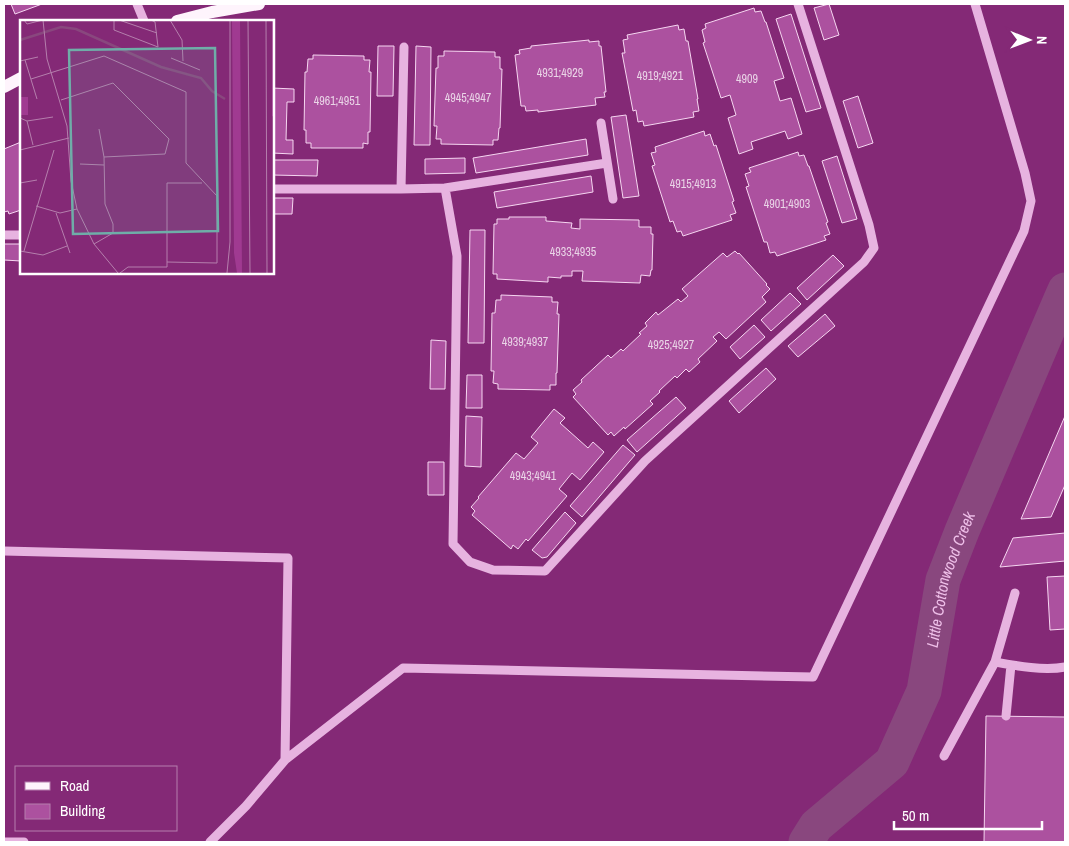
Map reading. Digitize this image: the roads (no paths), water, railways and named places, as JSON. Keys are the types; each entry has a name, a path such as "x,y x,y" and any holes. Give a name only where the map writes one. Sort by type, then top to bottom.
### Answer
{"main road":[{"path":"181,20 212,12 259,4"},
{"path":"4,87 20,79"}],"lane":[{"path":"137,4 144,20"},
{"path":"445,188 457,256 453,544 470,562 493,570 545,570 645,461 864,262 874,248 869,225 798,4"},
{"path":"210,842 246,806 285,760 403,668 813,677 1024,231 1031,201 1025,173 975,4"},
{"path":"401,189 404,47"},
{"path":"601,123 613,199"},
{"path":"274,189 445,188 607,163"},
{"path":"4,235 20,235"},
{"path":"4,551 288,558 285,760"},
{"path":"944,756 995,662 1015,593"},
{"path":"995,662 1055,669 1065,667"},
{"path":"1006,716 1011,665"},
{"path":"4,842 24,842"}],"waterway":[{"name":"Little Cottonwood Creek","path":"806,842 816,826 892,762 924,691 943,580 1065,290"}]}
